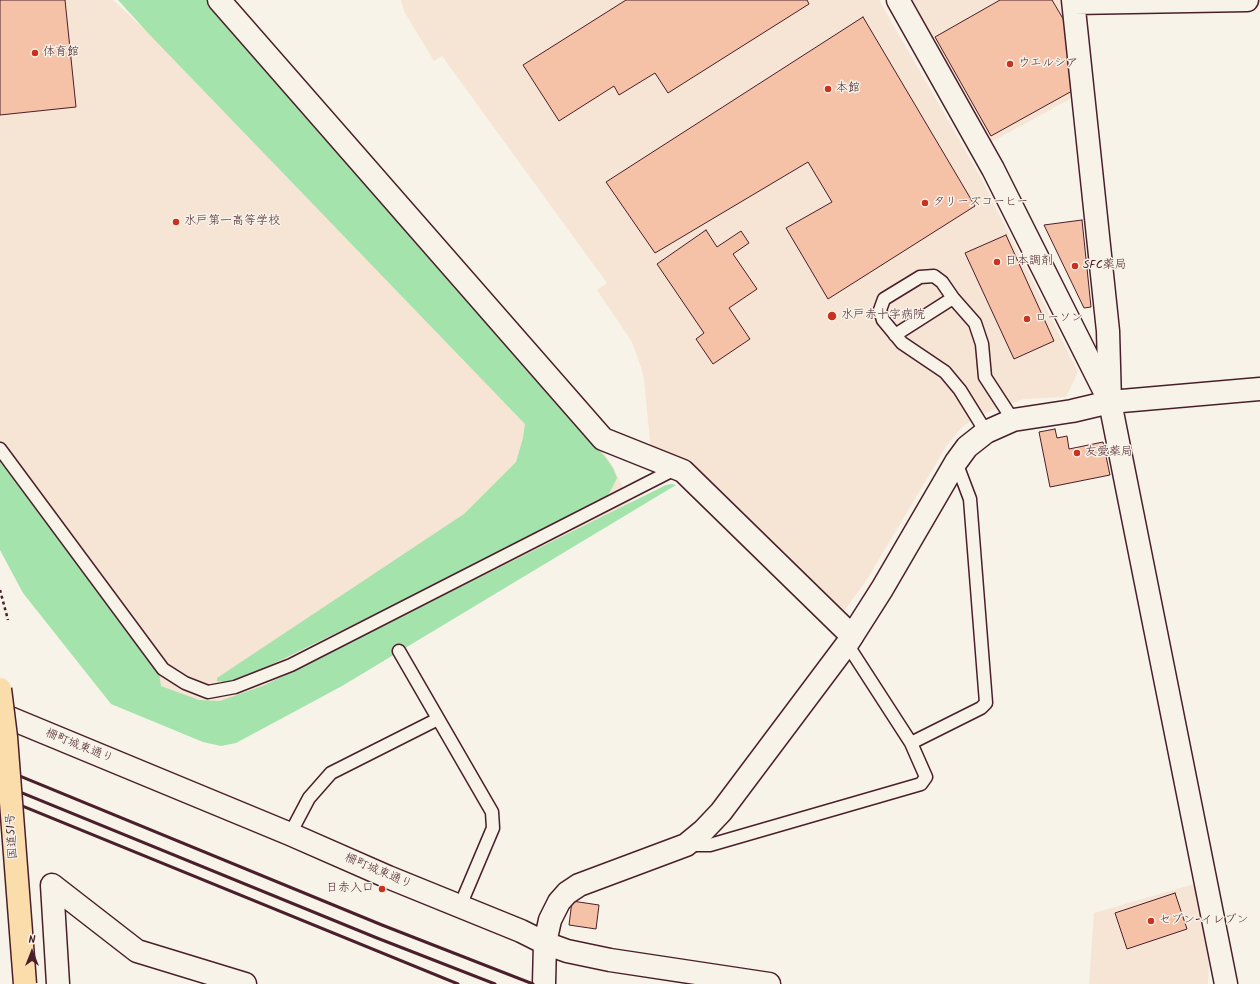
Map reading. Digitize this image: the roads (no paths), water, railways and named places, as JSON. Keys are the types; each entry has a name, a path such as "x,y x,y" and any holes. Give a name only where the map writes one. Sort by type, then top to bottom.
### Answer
{"highway":[{"name":"国道51号","path":"0,689 6,745 25,984"}],"street":[{"path":"219,0 603,439 684,471 850,640"},
{"path":"898,0 993,169 1110,402"},
{"path":"1226,984 1110,402 1108,331 1074,2 1247,0"},
{"path":"544,984 545,943 550,920 559,902 567,893 579,885 686,845 703,831 721,812 850,640 882,589 956,462 967,447 986,432 1012,420 1072,412 1110,402 1260,389"},
{"name":"柵町城東通り","path":"0,714 290,834 566,951 602,959 769,984"},
{"path":"58,984 52,885 137,951 245,984"}],"lane":[{"path":"986,432 960,390 945,372 902,343 883,320 880,310 884,299 920,277 934,276 942,282 953,298 975,323 982,344 985,377 1012,420"},
{"path":"895,334 953,298"},
{"path":"0,449 163,669 185,684 208,692 235,687 291,665 676,468"},
{"path":"911,742 981,708 986,702 970,498 956,462"},
{"path":"686,845 710,844 921,784 926,776 911,742 850,640"},
{"path":"399,651 492,812 492,828 460,906"},
{"path":"290,834 309,798 331,773 438,719"}],"railway":[{"path":"0,768 382,925 533,984"},
{"path":"0,784 377,938 495,984"},
{"path":"0,797 458,984"}],"place":[{"name":"体育館","path":"35,53"},
{"name":"ウエルシア","path":"1010,64"},
{"name":"本館","path":"828,89"},
{"name":"タリーズコーヒー","path":"925,203"},
{"name":"水戸第一高等学校","path":"176,222"},
{"name":"日本調剤","path":"997,262"},
{"name":"SFC薬局","path":"1075,266"},
{"name":"水戸赤十字病院","path":"832,316"},
{"name":"ローソン","path":"1027,319"},
{"name":"友愛薬局","path":"1077,453"},
{"name":"日赤入口","path":"382,889"},
{"name":"セブン-イレブン","path":"1151,921"}]}
